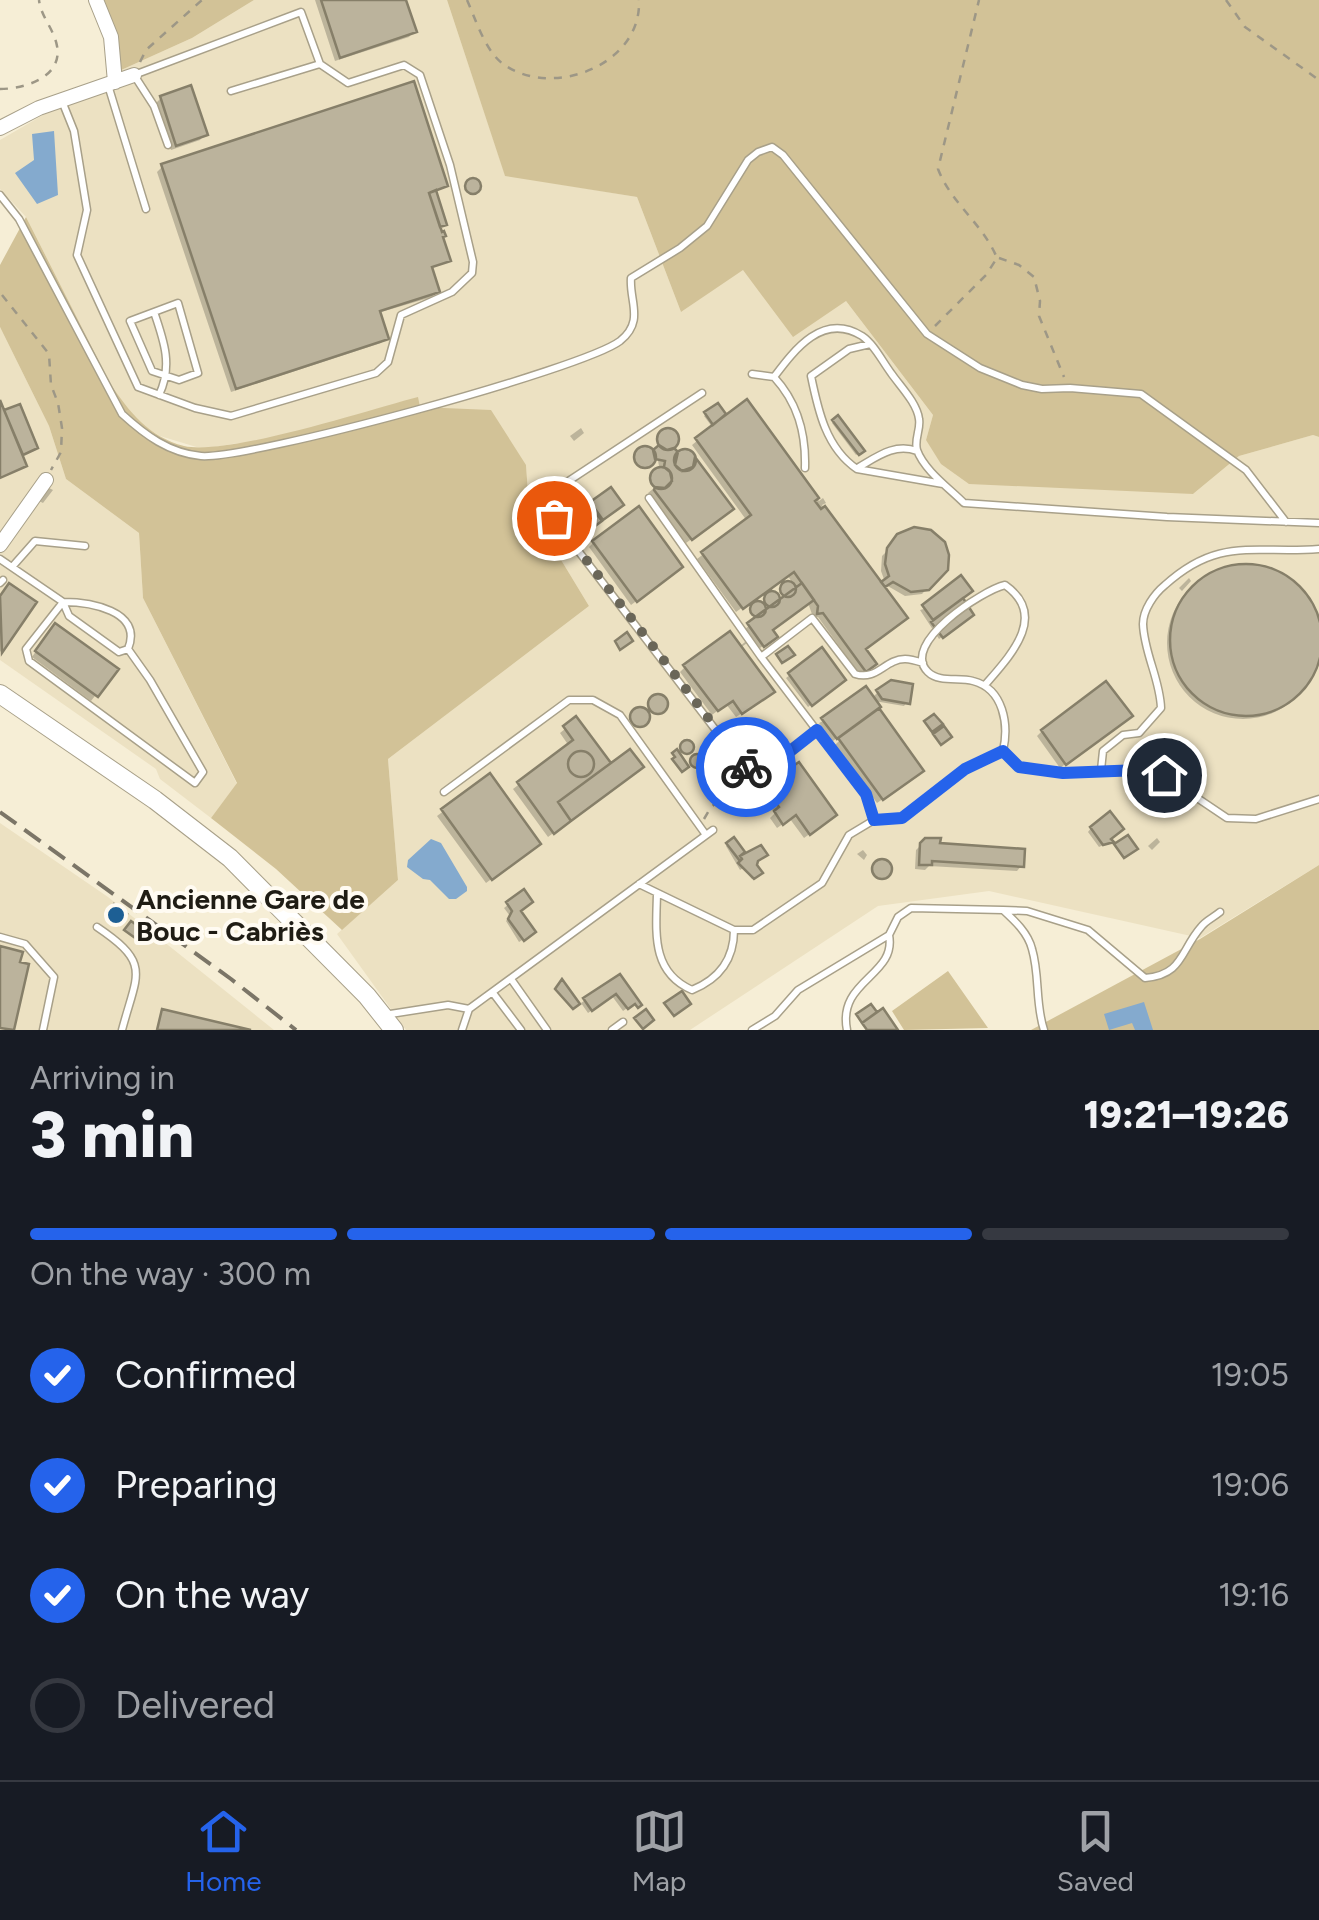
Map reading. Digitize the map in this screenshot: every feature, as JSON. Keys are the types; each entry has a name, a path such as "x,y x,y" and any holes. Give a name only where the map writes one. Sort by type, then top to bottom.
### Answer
{"street":[{"path":"96,0 112,37 111,83"},
{"path":"0,128 61,100 134,75"},
{"path":"0,545 46,480"},
{"path":"0,694 154,800 230,858 388,1023"}],"lane":[{"path":"61,100 74,132 87,210 76,255 138,387 231,416 376,374 388,362 401,315 452,292 472,273 473,262 450,165 420,76 404,65 348,83 320,64 301,12 134,75 154,106 168,145"},
{"path":"231,91 320,64"},
{"path":"111,83 146,209"},
{"path":"0,195 19,219 122,414 147,437 177,450 200,456 226,456 569,365 620,341 632,325 636,305 630,287 632,278 707,226 748,160 772,148 783,155 926,334 980,368 1022,384 1042,389 1141,394 1246,470 1286,522"},
{"path":"178,304 198,373 179,380 167,378 152,372 146,364 130,321 178,304"},
{"path":"154,312 166,349 167,378 158,395"},
{"path":"774,377 796,347 820,330 839,328 861,335 915,407 920,422 917,450"},
{"path":"870,344 849,350 811,376 828,437 846,462 857,468 944,484"},
{"path":"752,374 774,377 791,395 803,428 805,468"},
{"path":"702,392 561,486 553,496 554,518 741,763 752,772 765,771 817,730"},
{"path":"857,468 888,450 906,447 917,450 964,502 1319,523"},
{"path":"649,498 761,657 866,794 874,820"},
{"path":"12,567 34,540 85,546"},
{"path":"1102,770 1103,751 1124,735 1139,733 1161,708 1160,688 1142,620 1154,594 1202,558 1231,550 1319,550"},
{"path":"0,559 63,602 104,606 120,616 130,631 132,641 128,648 119,652 106,646 69,616 63,602"},
{"path":"985,686 1022,636 1026,622 1019,595 1005,585 989,589 929,636 922,648 928,672 985,686 1005,714 1008,729 1003,751"},
{"path":"63,602 26,649 29,662 196,783 202,772 128,648"},
{"path":"761,657 812,618 855,674 865,677 878,673 898,660 923,663"},
{"path":"444,792 569,700 592,700 620,715 706,836"},
{"path":"1003,751 1019,767 1063,773 1140,770 1164,775 1227,818 1256,819 1319,799"},
{"path":"640,884 734,930 753,930 822,883 849,835 874,820 902,818 965,769 1003,751"},
{"path":"462,1030 469,1009 714,830"},
{"path":"657,894 656,934 662,962 673,982 692,990 708,984 724,968 734,944 734,930"},
{"path":"752,1030 775,1016 798,990 889,935 898,917 911,908 1027,911 1088,930 1145,978 1163,976 1182,959 1201,927 1220,912"},
{"path":"1003,910 1020,927 1032,948 1038,1011 1044,1030"},
{"path":"98,928 126,946 134,962 135,981 122,1030"},
{"path":"847,1030 844,1017 854,990 886,962 891,947 889,935"},
{"path":"0,937 25,944 54,977 43,1030"},
{"path":"511,979 546,1030"},
{"path":"493,993 522,1030"},
{"path":"388,1023 388,1012 448,1005 469,1009"},
{"path":"612,1030 623,1022"}],"path":[{"path":"0,88 40,80 51,73 56,62 58,48 39,0"},
{"path":"134,75 146,50 202,0"},
{"path":"466,0 486,41 504,66 548,81 589,72 626,43 639,11 639,0"},
{"path":"979,0 938,169 944,184 991,243 997,258"},
{"path":"1226,0 1245,27 1319,80"},
{"path":"926,334 986,275 997,258"},
{"path":"997,258 1019,265 1034,277 1039,316 1070,388"},
{"path":"2,294 49,354 51,384 62,428 61,452 46,480"},
{"path":"706,836 704,818 711,807 752,772"}],"shaded area":[{"path":"102,0 254,0 192,38 119,71"},
{"path":"254,0 447,0 505,175 637,197 681,312 743,269 846,301 933,415 926,440 1193,494 1239,456 1313,435 1319,437 1319,865 1200,938 989,891 878,906 690,1030 406,1030 337,934 398,880 388,759 589,606 529,507 526,465 238,443 203,449 160,436 126,408 26,217 0,189 0,140 119,71 192,38"},
{"path":"447,0 1319,0 1319,437 1313,435 1239,456 1193,494 969,484 941,464 926,440 933,415 846,301 793,337 743,270 681,312 637,197 505,176"},
{"path":"26,217 110,383 141,422 172,442 205,447 232,444 418,397 420,407 491,410 526,465 529,507 589,606 388,759 398,880 342,930 276,869 211,818 237,783 143,598 139,533 66,479 49,426 0,327 0,265"},
{"path":"0,327 49,426 66,479 139,533 143,598 237,784 211,818 160,779 156,769 0,660"},
{"path":"0,823 108,897 274,1030 0,1030"},
{"path":"1319,865 1319,1030 1031,1030 1200,939"},
{"path":"948,971 988,1028 904,1030 892,1011"}],"water":[{"path":"54,131 58,195 37,204 15,173 34,160 32,134"},
{"path":"431,839 441,843 467,887 456,899 449,899 430,880 407,867 408,860"},
{"path":"1144,1002 1153,1030 1135,1030 1132,1023 1109,1030 1104,1014"}],"building":[{"path":"321,0 406,0 417,32 340,58"},
{"path":"414,81 448,186 429,193 451,261 432,267 440,292 380,311 389,339 236,389 161,164"},
{"path":"191,85 208,135 176,146 160,96"},
{"path":"473,178 481,186 473,194 465,186"},
{"path":"436,190 447,225 440,227 429,193"},
{"path":"747,399 819,498 815,501 821,509 825,506 908,618 866,649 877,664 866,672 823,613 817,614 818,606 794,572 743,609 701,552 751,515 695,438"},
{"path":"0,400 27,466 0,478"},
{"path":"718,403 726,414 713,425 704,412"},
{"path":"20,404 38,448 23,455 4,410"},
{"path":"838,415 865,451 859,455 832,420"},
{"path":"668,428 676,431 676,447 668,450 660,447 657,439 660,431"},
{"path":"659,445 678,452 675,465 682,471 693,467 695,457 734,509 692,540 654,490 665,488 672,481 665,461 655,459 653,450"},
{"path":"645,446 653,449 653,465 645,468 637,465 634,457 637,449"},
{"path":"685,449 693,452 693,468 685,471 677,468 674,460 677,452"},
{"path":"661,467 669,470 669,486 661,489 653,486 650,478 653,470"},
{"path":"611,487 624,505 603,520 590,502"},
{"path":"567,488 575,495 569,504 560,497"},
{"path":"588,503 602,521 580,537 567,519"},
{"path":"639,506 683,567 637,602 592,541"},
{"path":"914,527 931,530 945,542 948,570 929,590 911,592 893,582 885,587 881,582 889,576 885,564 887,548 897,534"},
{"path":"1246,564 1275,570 1300,586 1316,611 1320,655 1316,669 1300,694 1275,710 1246,716 1217,710 1192,694 1176,669 1170,640 1176,611 1192,586 1217,570"},
{"path":"961,575 973,591 933,620 922,605"},
{"path":"788,581 796,589 788,597 780,589"},
{"path":"9,583 37,602 2,653 0,596"},
{"path":"802,583 814,600 773,630 778,637 764,647 747,623"},
{"path":"772,591 780,599 772,607 764,599"},
{"path":"963,598 974,615 943,638 931,622"},
{"path":"758,601 766,609 758,617 750,609"},
{"path":"55,623 119,669 98,697 35,651"},
{"path":"730,631 775,692 742,714 733,701 718,711 683,665"},
{"path":"627,632 633,641 620,650 615,641"},
{"path":"788,646 795,655 782,663 776,654"},
{"path":"822,647 846,680 812,706 788,673"},
{"path":"891,680 913,684 910,704 882,699 876,690"},
{"path":"1106,681 1133,716 1066,765 1041,730"},
{"path":"866,686 881,707 837,739 821,718"},
{"path":"658,694 668,704 658,714 648,704"},
{"path":"640,707 650,717 640,727 630,717"},
{"path":"879,708 924,771 883,800 838,738"},
{"path":"934,714 943,724 932,732 924,721"},
{"path":"576,716 611,763 558,802 571,821 554,834 517,782 573,740 563,726"},
{"path":"751,722 761,736 752,743 742,729"},
{"path":"944,726 952,737 941,745 933,734"},
{"path":"687,740 694,747 687,754 680,747"},
{"path":"630,749 644,767 571,821 558,802"},
{"path":"677,749 689,767 682,772 672,759"},
{"path":"581,751 590,755 594,764 590,773 581,777 572,773 568,764 572,755"},
{"path":"697,754 704,761 697,768 690,761"},
{"path":"799,762 837,815 810,835 796,815 783,825 774,811 779,807 767,791 780,781 777,777"},
{"path":"490,773 541,844 492,880 441,809"},
{"path":"1110,811 1124,829 1111,839 1114,842 1103,845 1090,827"},
{"path":"1128,835 1138,849 1124,858 1114,844"},
{"path":"734,837 745,852 740,861 726,843"},
{"path":"925,838 941,838 940,843 1025,849 1024,867 932,861 932,865 919,865 920,843"},
{"path":"761,845 768,855 758,861 763,873 754,879 738,863 740,856"},
{"path":"878,859 886,859 892,869 886,879 878,879 872,873 872,865"},
{"path":"524,889 533,902 521,911 536,932 524,941 508,919 512,911 506,902"},
{"name":"Ancienne Gare de Bouc - Cabriès","path":"114,904 127,914 118,925 106,915"},
{"path":"131,921 145,931 138,940 124,930"},
{"path":"0,946 23,952 20,962 29,964 14,1030 0,1028"},
{"path":"620,974 642,1005 628,1009 616,994 592,1011 583,998"},
{"path":"562,979 580,1004 573,1009 555,989"},
{"path":"682,991 691,1004 674,1016 664,1003"},
{"path":"871,1004 877,1012 862,1023 856,1014"},
{"path":"883,1008 898,1030 867,1030 862,1023"},
{"path":"162,1009 251,1030 157,1030"},
{"path":"646,1009 654,1020 643,1029 634,1018"}],"railway":[{"path":"0,812 296,1030"}],"way so far":[{"path":"554,518 746,767"}],"place":[{"name":"Ancienne Gare de Bouc - Cabriès","path":"116,915"}],"route":[{"path":"746,767 752,772 765,771 817,730 866,794 874,820 902,818 965,769 1003,751 1019,767 1063,773 1140,770 1164,775"}]}
